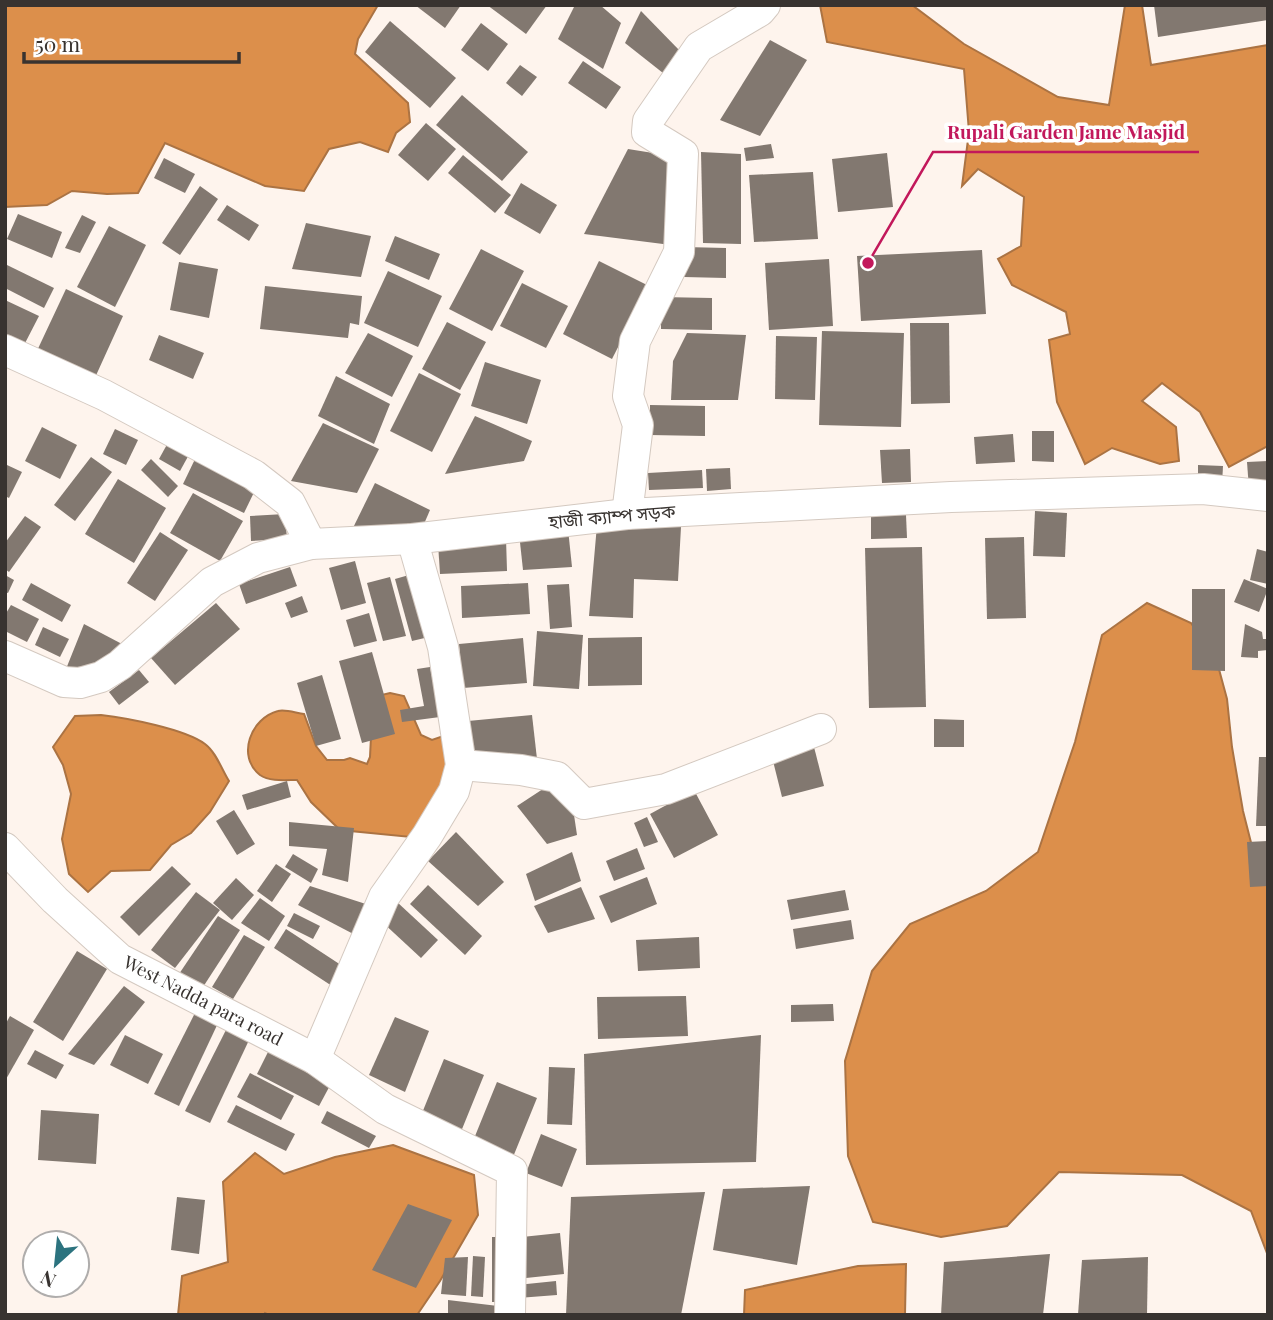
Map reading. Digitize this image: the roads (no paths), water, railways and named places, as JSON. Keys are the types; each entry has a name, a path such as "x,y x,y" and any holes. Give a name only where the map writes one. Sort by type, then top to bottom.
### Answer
{"street":[{"path":"627,514 638,425 628,396 635,341 678,252 679,240 683,154 647,132 648,121 699,47 760,11 765,5"},
{"path":"5,350 104,395 254,475 290,503 311,544"},
{"name":"হাজী ক্যাম্প সড়ক","path":"5,656 64,682 80,683 100,677 120,666 212,582 258,558 311,544 412,539 627,514 951,497 1190,489 1268,496"},
{"path":"316,1059 384,897 427,836 454,791 461,765 443,647 412,539"},
{"path":"461,765 521,770 557,777 584,804 666,789 821,729"},
{"name":"West Nadda para road","path":"5,848 55,900 120,959 316,1059 386,1109 512,1171 510,1315"}],"place":[{"name":"Rupali Garden Jame Masjid","path":"868,263"}]}
